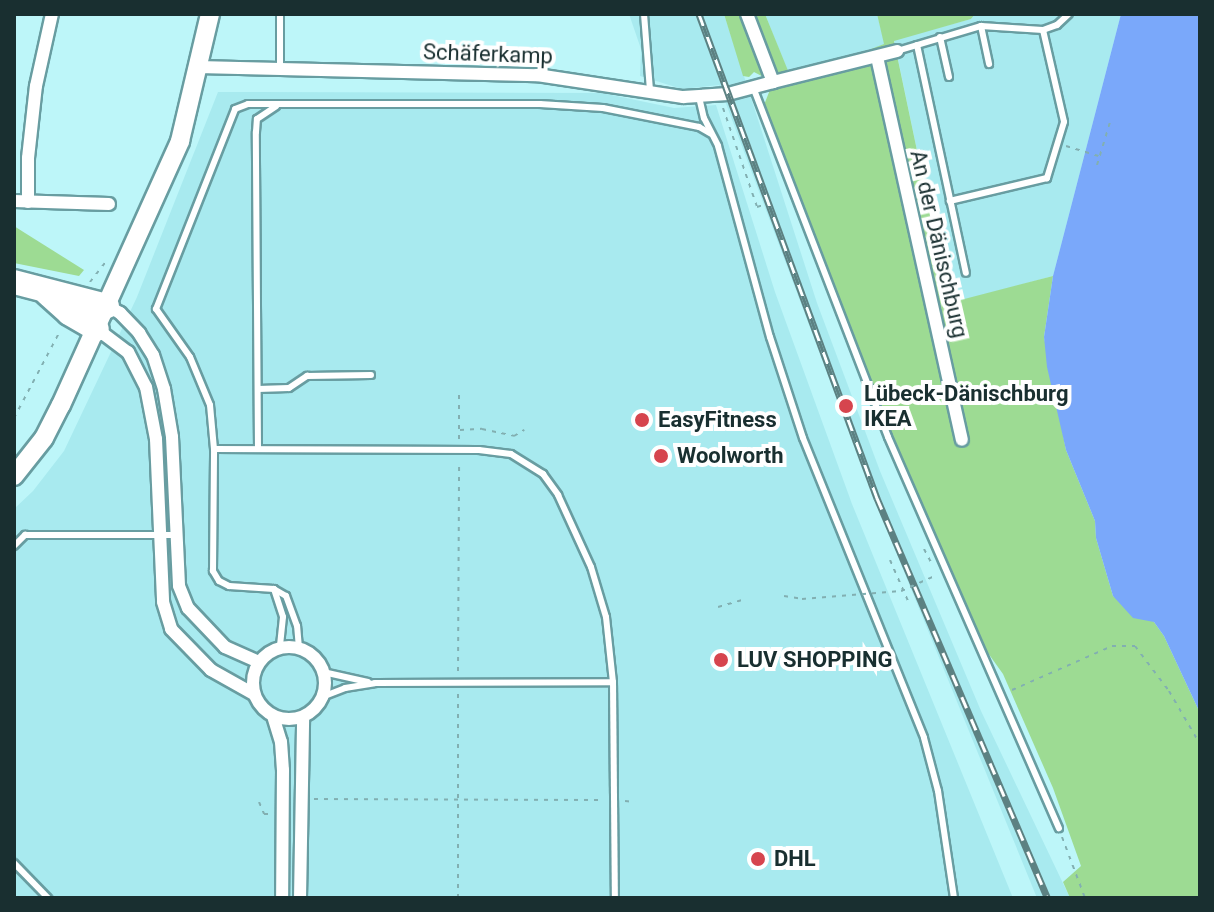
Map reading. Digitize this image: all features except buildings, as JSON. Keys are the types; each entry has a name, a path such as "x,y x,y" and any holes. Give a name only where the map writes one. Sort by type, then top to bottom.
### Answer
{"highway":[{"path":"14,282 73,304 107,306"},
{"path":"73,304 97,329"}],"street":[{"path":"28,202 28,158 36,86 52,14"},
{"path":"14,476 44,438 97,329 180,141 210,14"},
{"path":"747,14 773,82 897,51"},
{"name":"An der Dänischburg","path":"877,57 962,440"},
{"name":"Schäferkamp","path":"198,67 537,75 699,97 773,82"},
{"path":"14,201 109,204"},
{"path":"107,306 120,313 139,333 153,355 164,389 172,437 179,586 188,608 225,647 259,662"},
{"path":"97,329 128,352 146,387 156,439 163,602 171,629 211,670 254,694 273,716 281,742 283,770 282,898"},
{"path":"254,694 253,678 259,662 280,648 299,648 309,653 323,672 322,697 303,718 300,898"},
{"path":"273,716 303,718"}],"lane":[{"path":"280,14 280,70"},
{"path":"644,14 650,91"},
{"path":"897,51 981,26 1043,30 1057,25 1069,14"},
{"path":"981,26 989,64"},
{"path":"950,201 1047,178 1064,122 1043,30"},
{"path":"940,37 949,77"},
{"path":"917,45 966,273"},
{"path":"1048,50 1060,47"},
{"path":"753,87 888,437 1059,828"},
{"path":"699,97 710,133 718,146 770,337 803,438 924,738 941,804 954,898"},
{"path":"299,648 291,606 286,596 274,589 229,586 219,581 213,571 214,449 210,405 199,374 156,309 235,109 240,104 540,104 603,108 699,127 710,133"},
{"path":"258,448 256,132 257,119 264,111 280,104"},
{"path":"258,389 289,388 307,376 371,375"},
{"path":"214,449 459,450 511,454 543,474 558,495 591,567 602,605 613,682 615,898"},
{"path":"14,546 25,535 177,535"},
{"path":"274,589 283,617 280,648"},
{"path":"323,672 375,683"},
{"path":"322,697 345,688 375,683 613,682"},
{"path":"283,770 290,778 301,779"},
{"path":"300,881 287,874 283,855 301,850"},
{"path":"14,863 48,898"}],"path":[{"path":"719,95 757,207 763,205"},
{"path":"1097,165 1110,122"},
{"path":"1068,147 1100,156"},
{"path":"14,418 42,370 73,304 105,266 111,254"},
{"path":"458,898 459,392"},
{"path":"459,430 482,429 514,436 524,430"},
{"path":"890,560 908,601"},
{"path":"784,596 802,599 903,590 937,575"},
{"path":"718,607 743,600"},
{"path":"1001,694 1112,646 1135,646 1169,691 1200,744"},
{"path":"301,799 635,802"},
{"path":"259,802 264,814 284,814"},
{"path":"1059,828 1085,898"}],"shaded area":[{"path":"629,14 724,14 817,303 880,471 981,711 1070,898 1037,898 874,498 719,85 682,89 640,76 641,49"},
{"path":"765,14 877,14 885,45 788,72"},
{"path":"975,14 1121,14 1053,276 949,304 894,40 971,19"},
{"path":"218,92 602,93 674,108 716,105 775,292 852,504 1013,898 14,898 14,509 33,491 64,451 137,297"}],"green space":[{"path":"724,14 765,14 791,78 877,57 871,49 884,44 877,14 975,14 971,19 894,41 949,303 1053,276 1044,337 1066,450 1095,521 1096,538 1113,596 1154,622 1164,636 1200,713 1200,898 1070,898 1063,882 1081,866 1053,788 1003,674 983,646 909,478 840,307 764,105 773,82 754,72 749,77 743,76"},
{"path":"14,226 84,270 79,276 14,263"}],"water":[{"path":"1121,14 1200,14 1200,713 1164,636 1154,622 1133,618 1113,596 1096,538 1095,521 1066,450 1047,367 1044,337 1053,276"}],"railway":[{"path":"699,14 877,498 1048,898"}],"place":[{"name":"Lübeck-Dänischburg IKEA","path":"846,406"},
{"name":"EasyFitness","path":"642,420"},
{"name":"Woolworth","path":"661,456"},
{"name":"LUV SHOPPING","path":"721,660"},
{"name":"DHL","path":"758,859"}]}
